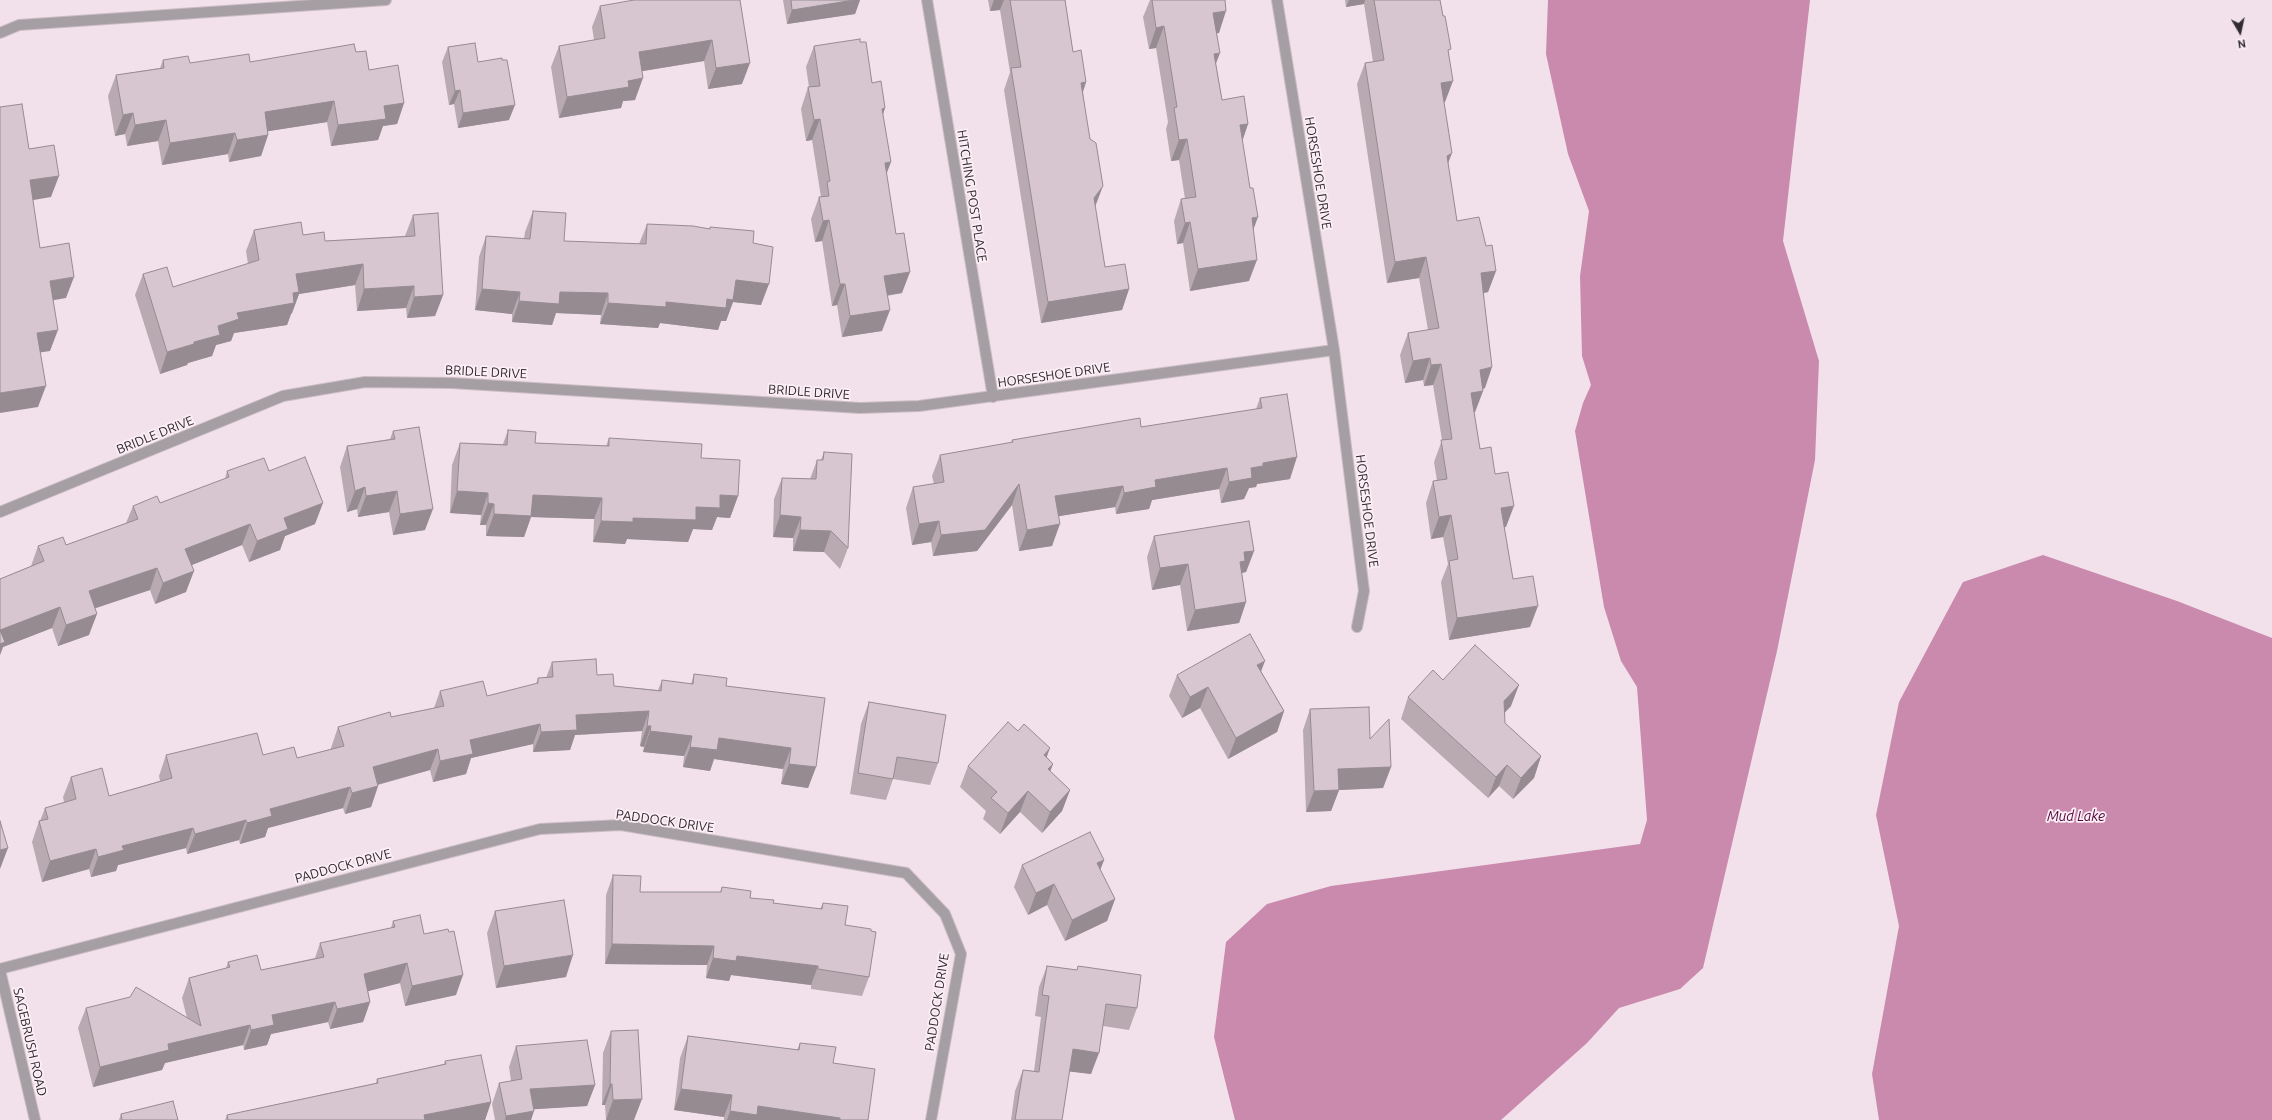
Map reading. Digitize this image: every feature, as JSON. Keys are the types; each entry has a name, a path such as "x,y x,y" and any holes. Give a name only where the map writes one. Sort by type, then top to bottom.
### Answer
{"street":[{"path":"0,33 19,25 386,0"},
{"name":"HITCHING POST PLACE","path":"927,0 992,397"},
{"name":"HORSESHOE DRIVE","path":"1277,0 1334,350 1364,591 1357,628"},
{"name":"HORSESHOE DRIVE","path":"992,397 1334,350"},
{"name":"BRIDLE DRIVE","path":"0,512 284,396 365,382 452,383 860,408 919,406 992,397"},
{"name":"PADDOCK DRIVE","path":"0,969 540,829 621,825 906,873 945,914 960,954 931,1120"},
{"name":"SAGEBRUSH ROAD","path":"0,969 35,1120"}],"water":[{"path":"1548,0 1810,0 1783,241 1819,361 1815,460 1777,651 1703,968 1680,989 1619,1008 1587,1043 1501,1120 1235,1120 1214,1037 1226,942 1267,904 1331,886 1640,844 1647,820 1637,687 1621,661 1604,607 1575,431 1583,403 1591,385 1582,356 1580,276 1589,211 1568,154 1546,54"},
{"name":"Mud Lake","path":"2043,555 2177,601 2272,638 2272,1120 1879,1120 1872,1074 1899,926 1876,815 1899,702 1963,582"}],"building":[{"path":"634,0 740,0 750,63 716,68 712,40 639,52 643,78 628,81 629,87 567,97 559,46 605,38 600,6"},
{"path":"791,0 854,0 792,10"},
{"path":"1010,0 1065,0 1073,52 1081,50 1086,82 1081,83 1090,139 1096,143 1103,186 1094,198 1105,267 1125,264 1129,289 1048,302 1011,68 1021,67"},
{"path":"1152,0 1225,0 1226,11 1213,13 1220,53 1214,54 1222,100 1244,96 1248,124 1240,125 1250,188 1253,188 1258,217 1252,218 1257,260 1198,269 1190,222 1185,223 1181,199 1196,197 1187,139 1179,140 1174,108 1177,107 1164,26 1156,28"},
{"path":"1374,0 1440,0 1443,16 1445,16 1451,49 1448,50 1453,81 1441,83 1452,153 1447,156 1457,221 1479,217 1486,246 1492,245 1496,271 1481,273 1492,367 1480,370 1483,391 1471,393 1480,449 1491,447 1495,474 1508,472 1514,506 1501,508 1513,579 1533,576 1538,606 1457,618 1449,561 1458,559 1451,515 1439,517 1433,481 1447,479 1441,440 1452,439 1441,364 1431,365 1430,358 1413,361 1408,333 1439,328 1426,257 1395,262 1365,63 1384,60"},
{"path":"860,39 860,42 866,42 872,83 881,81 885,108 882,109 891,162 885,163 896,234 904,233 910,272 884,276 890,310 850,316 845,284 840,284 829,220 823,221 819,197 829,196 827,182 830,181 820,119 814,120 808,87 820,86 814,46"},
{"path":"475,43 478,62 502,58 502,60 507,60 515,105 463,113 460,90 455,91 448,47"},
{"path":"354,44 356,52 366,51 369,70 398,65 404,103 384,106 386,119 338,125 334,101 265,112 268,135 237,140 235,133 170,143 166,120 135,125 133,113 123,115 116,75 164,68 163,60 188,56 190,63 249,54 250,62"},
{"path":"22,104 29,149 54,145 59,176 30,180 40,248 69,243 74,277 50,281 58,330 37,333 46,386 0,393 0,107"},
{"path":"533,211 566,213 564,241 646,244 647,224 754,231 753,243 773,247 769,284 736,280 733,300 727,299 726,308 666,302 666,307 608,303 608,293 560,292 559,304 519,301 520,292 482,289 486,236 530,239"},
{"path":"438,213 443,295 414,297 414,286 364,289 363,264 296,274 299,292 293,293 294,303 237,313 239,319 218,326 220,335 194,342 194,344 167,352 143,274 167,267 173,287 259,260 254,230 301,222 303,235 324,232 325,241 415,236 413,215"},
{"path":"1287,394 1297,457 1263,463 1263,466 1251,468 1252,478 1229,482 1227,468 1155,480 1156,487 1124,493 1123,486 1055,496 1060,524 1027,530 1019,484 985,530 941,535 939,521 919,524 913,487 944,482 940,455 1013,442 1012,440 1140,418 1141,427 1262,408 1260,398"},
{"path":"419,427 433,509 400,514 397,491 366,496 365,487 355,491 347,446 395,439 393,431"},
{"path":"508,430 536,432 535,443 609,446 609,438 702,444 701,458 740,460 738,496 720,495 720,508 696,507 696,520 633,518 633,522 601,521 602,498 533,495 531,516 494,514 494,504 488,503 488,493 457,491 460,443 507,445"},
{"path":"824,452 852,454 848,548 831,531 800,530 801,517 780,515 782,478 816,479 817,460 823,460"},
{"path":"305,457 323,503 284,518 288,529 257,541 250,524 185,549 194,571 163,583 157,568 89,591 97,614 66,625 60,607 0,630 0,579 44,561 38,546 63,537 66,545 138,519 133,506 157,496 160,503 229,477 227,471 264,458 269,471"},
{"path":"1249,521 1254,551 1244,552 1245,561 1240,562 1246,602 1195,610 1188,564 1160,568 1154,536"},
{"path":"0,630 5,642 0,644"},
{"path":"1250,634 1265,661 1257,665 1284,711 1236,738 1208,687 1190,697 1177,675"},
{"path":"1475,645 1519,685 1504,701 1505,723 1541,756 1521,778 1507,765 1496,777 1408,697 1433,670 1443,680"},
{"path":"596,659 597,675 613,674 614,686 661,691 662,680 693,684 694,674 727,678 726,686 825,698 816,767 789,764 791,748 719,738 717,750 690,747 692,736 650,731 651,726 647,726 649,711 576,715 577,730 541,732 540,724 470,740 473,754 440,761 438,749 373,767 378,786 352,793 350,787 270,809 272,816 247,823 246,820 195,834 193,828 122,846 124,850 98,857 96,849 50,861 39,821 48,819 45,808 76,799 71,777 102,768 109,796 172,778 166,755 257,733 263,755 294,747 297,758 344,746 338,727 390,712 391,717 444,706 440,691 483,681 487,696 538,683 538,678 553,677 552,662"},
{"path":"869,702 946,715 938,763 897,757 893,779 858,773"},
{"path":"1369,707 1370,739 1389,719 1391,767 1338,769 1339,790 1314,791 1310,709"},
{"path":"1008,722 1018,731 1024,724 1050,748 1044,755 1053,764 1048,769 1070,790 1050,812 1028,791 1008,813 991,798 997,792 968,766"},
{"path":"0,821 8,848 0,850"},
{"path":"1090,832 1104,860 1097,863 1115,899 1072,920 1054,884 1036,893 1022,865"},
{"path":"613,875 641,876 640,892 721,892 722,887 751,891 750,898 774,900 773,903 822,909 823,903 848,906 845,925 871,929 871,931 876,932 869,977 818,969 818,966 737,956 736,961 713,958 714,946 612,944"},
{"path":"564,900 573,955 504,966 495,911"},
{"path":"420,915 424,934 448,929 449,932 454,931 463,975 412,986 407,963 364,974 370,1002 337,1009 335,1002 272,1015 274,1025 251,1030 250,1025 168,1044 169,1050 100,1067 86,1008 130,997 136,987 201,1026 189,978 230,967 228,962 257,955 261,970 324,957 320,943 395,927 393,921"},
{"path":"1047,966 1077,970 1078,966 1141,975 1137,1008 1106,1004 1099,1053 1073,1049 1062,1120 1015,1120 1023,1070 1039,1072 1049,996 1042,995"},
{"path":"638,1030 642,1099 613,1100 612,1084 610,1084 611,1031"},
{"path":"688,1036 799,1050 800,1043 836,1047 833,1063 875,1069 868,1120 840,1120 840,1118 758,1106 757,1115 730,1111 732,1095 681,1089"},
{"path":"587,1040 595,1085 530,1089 534,1111 506,1116 499,1083 522,1079 516,1046"},
{"path":"481,1055 491,1102 424,1115 425,1120 228,1120 227,1115 378,1083 377,1079 446,1064 445,1061"},
{"path":"173,1101 178,1120 122,1120 121,1114"}]}
